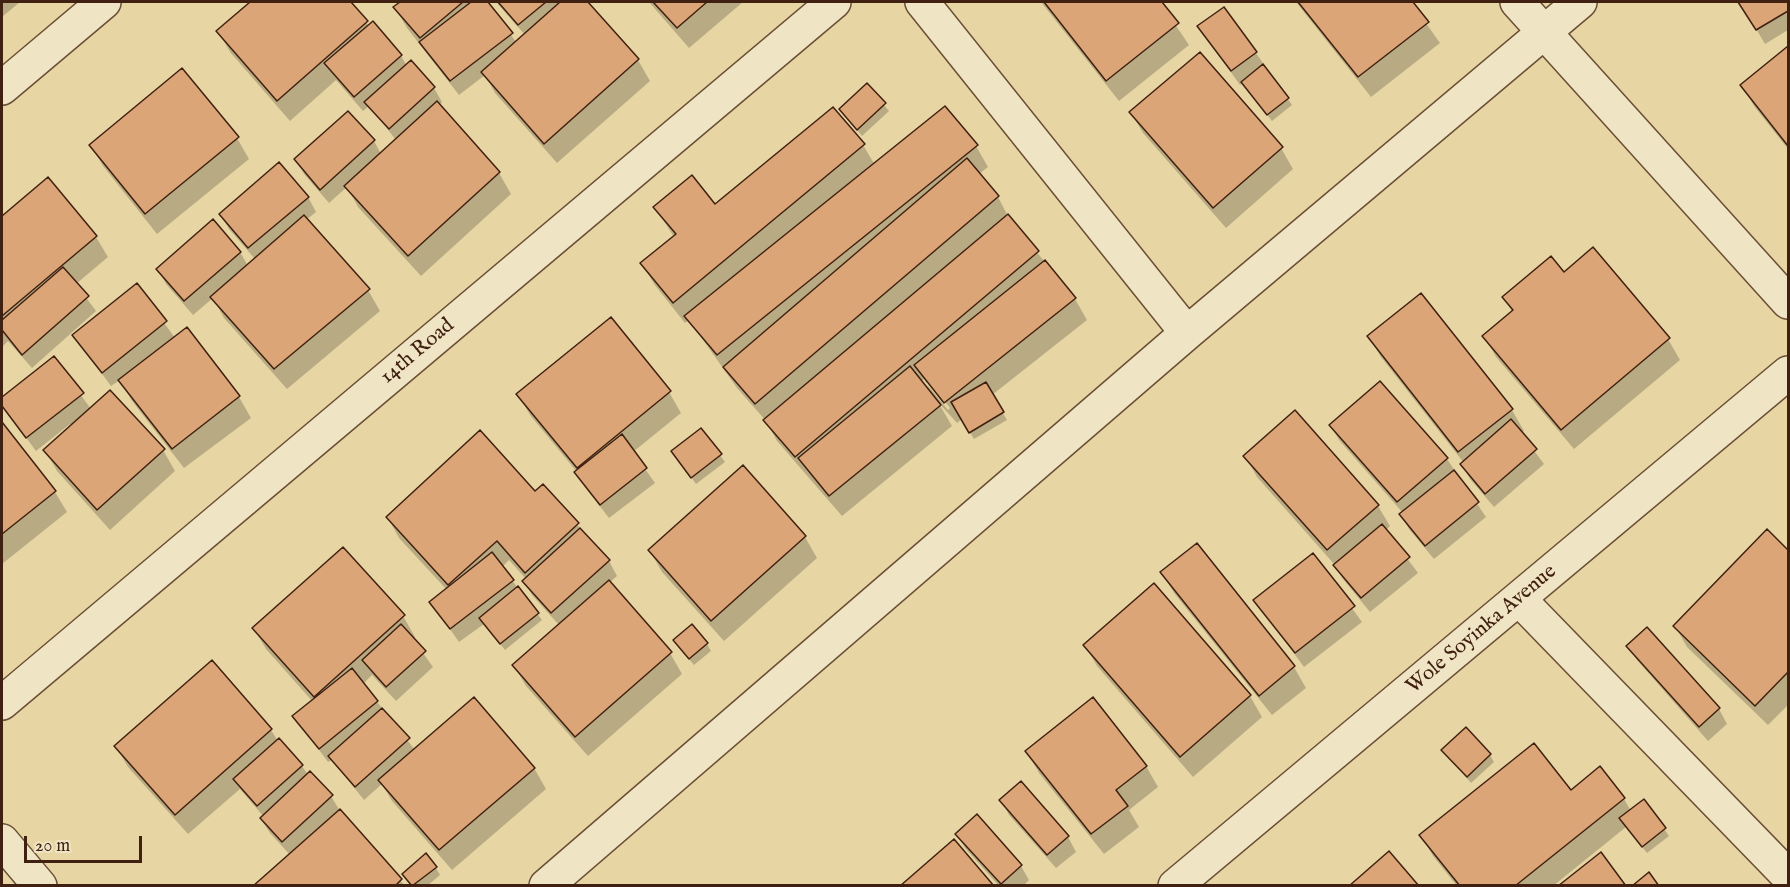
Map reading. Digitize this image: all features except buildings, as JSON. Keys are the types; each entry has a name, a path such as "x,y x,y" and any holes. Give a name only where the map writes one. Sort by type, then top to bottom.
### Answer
{"street":[{"path":"2,88 104,2"},
{"name":"14th Road","path":"2,702 834,2"},
{"path":"922,2 1187,333"},
{"path":"1517,2 1788,302"},
{"path":"546,885 1187,333 1580,2"},
{"name":"Wole Soyinka Avenue","path":"1175,885 1788,373"},
{"path":"1519,599 1788,876"},
{"path":"2,841 40,885"}]}
